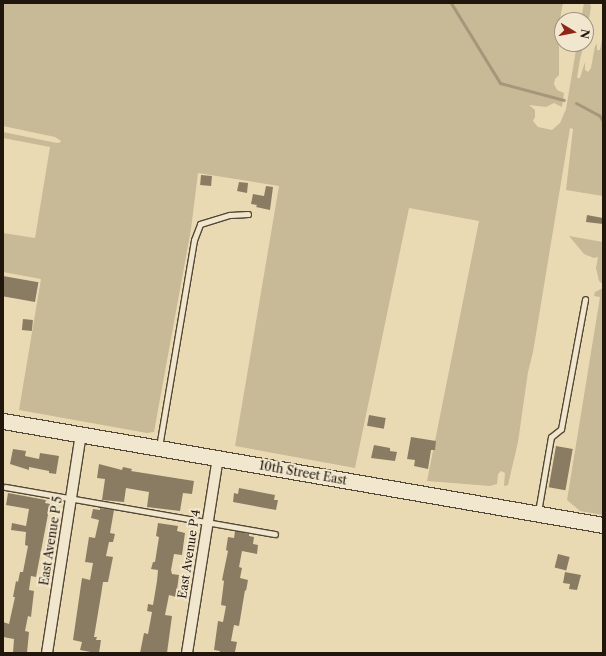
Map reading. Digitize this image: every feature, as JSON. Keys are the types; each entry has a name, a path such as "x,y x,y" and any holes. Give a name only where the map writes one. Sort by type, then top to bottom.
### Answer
{"main road":[{"name":"10th Street East","path":"3,420 603,525"}],"street":[{"name":"East Avenue P 5","path":"47,653 81,434"},
{"name":"East Avenue P 4","path":"187,653 218,458"}],"lane":[{"path":"159,448 194,240 200,224 230,215 248,214"},
{"path":"538,514 551,437 561,429 585,299"},
{"path":"4,487 275,534"}],"shaded area":[{"path":"3,3 563,3 561,12 554,12 554,52 559,52 559,75 555,79 554,84 557,90 564,93 562,107 554,103 546,107 529,105 535,110 535,117 533,121 538,127 552,130 560,123 566,109 576,52 582,52 577,78 580,78 585,62 585,70 588,72 591,68 595,46 597,44 597,50 600,50 603,34 603,196 566,190 573,129 570,128 533,352 528,372 518,442 508,485 504,486 505,473 501,471 498,474 497,484 490,486 427,481 479,221 409,208 355,468 235,446 279,186 198,173 191,229 154,432 147,433 19,410 41,279 3,272 3,233 35,238 50,147 3,138 3,132 57,143 61,141 55,137 3,126"},
{"path":"584,3 590,3 590,12 582,12"},
{"path":"569,236 603,242 603,284 599,281 596,268 598,257 594,258 584,254"},
{"path":"603,288 603,515 580,511 567,500 600,297 594,296 595,292"}],"building":[{"path":"201,175 212,176 211,186 200,185"},
{"path":"239,182 248,183 247,193 237,191"},
{"path":"266,186 273,187 270,210 256,207 257,205 251,204 253,194 264,196"},
{"path":"587,215 603,218 603,224 586,222"},
{"path":"3,276 38,282 35,302 3,296"},
{"path":"23,319 33,320 32,331 22,330"},
{"path":"369,415 386,418 384,429 367,426"},
{"path":"411,437 436,441 435,450 431,450 428,469 414,466 415,460 407,459"},
{"path":"374,445 390,448 390,451 397,452 395,461 371,458"},
{"path":"556,446 573,449 565,490 549,487"},
{"path":"13,449 26,451 25,456 39,459 40,453 59,456 56,474 29,467 29,470 10,464"},
{"path":"99,464 122,470 123,467 132,469 131,471 194,481 192,494 183,493 180,511 147,507 149,492 126,488 124,502 102,500 105,479 97,478"},
{"path":"239,488 275,495 274,500 278,500 276,510 233,502 234,493 238,494"},
{"path":"8,493 46,500 45,503 50,504 36,577 31,576 29,590 34,591 31,617 28,616 25,631 29,632 27,653 13,653 14,639 3,637 3,622 9,624 15,597 13,597 16,581 18,582 20,572 23,572 28,546 25,545 26,532 11,530 12,523 26,526 29,509 6,505"},
{"path":"100,508 114,510 110,533 115,534 113,542 109,542 106,556 113,557 108,582 103,582 94,637 97,637 96,640 101,640 99,653 96,653 80,650 82,642 73,640 82,578 90,580 93,563 85,562 89,537 95,538 99,520 91,518 93,509 100,510"},
{"path":"158,523 178,526 177,531 185,533 182,555 174,554 171,570 172,574 179,575 176,597 169,595 165,615 172,616 167,653 140,653 144,633 148,634 152,612 147,611 148,604 153,605 157,581 158,570 151,569 153,562 155,562 159,537 156,536"},
{"path":"235,531 249,534 249,536 254,537 253,544 258,545 257,554 242,551 239,567 242,568 240,578 248,580 239,626 234,625 231,641 237,642 235,652 219,653 220,651 214,650 218,621 223,622 226,606 221,605 224,581 222,580 228,551 226,550 228,537 234,538"},
{"path":"558,554 570,557 566,570 555,568"},
{"path":"565,572 581,575 577,590 569,589 570,584 563,583"}],"waterway":[{"path":"451,3 500,83 564,100"},
{"path":"576,103 599,115 603,121"}]}
